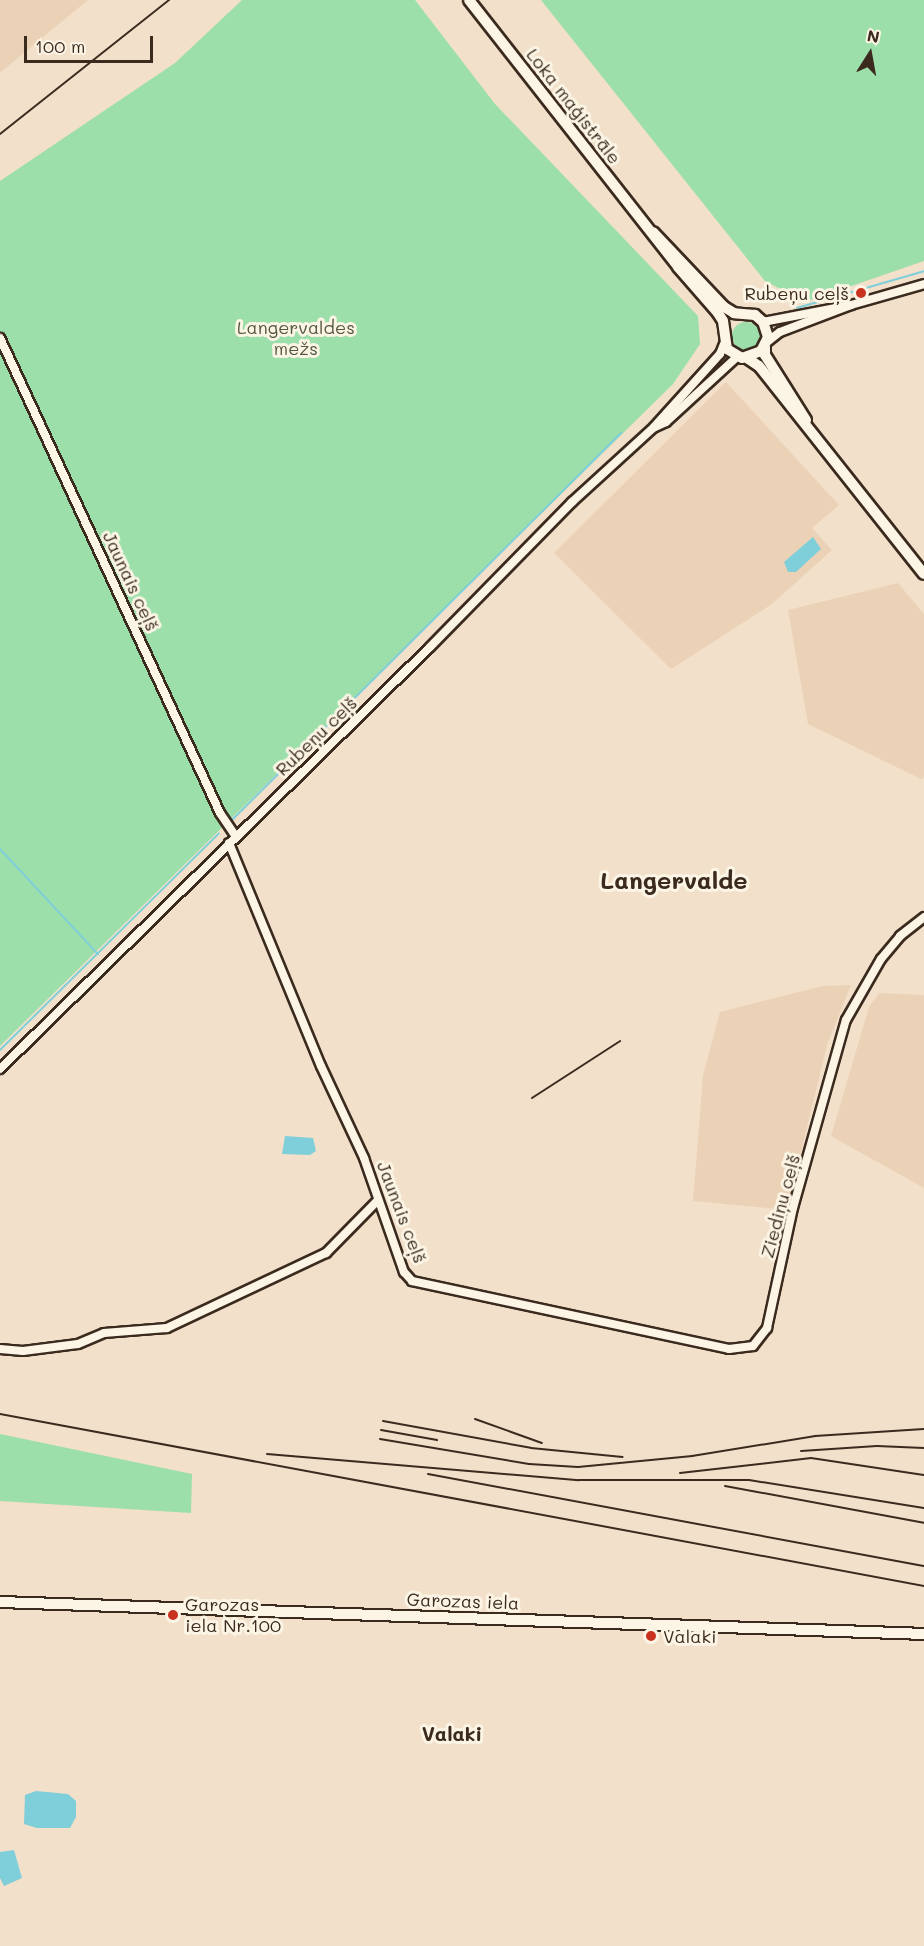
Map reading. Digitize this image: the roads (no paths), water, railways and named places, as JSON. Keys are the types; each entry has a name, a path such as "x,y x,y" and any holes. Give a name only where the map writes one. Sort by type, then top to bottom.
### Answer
{"main road":[{"name":"Loka maģistrāle","path":"469,0 718,313 724,327"},
{"name":"Loka maģistrāle","path":"653,232 724,307 739,314 755,315 763,322"},
{"path":"739,314 724,327 724,344 759,366 924,574"},
{"path":"763,322 765,356 825,448"},
{"path":"742,357 766,345"},
{"name":"Garozas iela","path":"0,1602 924,1634"}],"street":[{"path":"766,345 780,332 851,305 924,284"},
{"path":"763,322 851,305"},
{"name":"Jaunais ceļš","path":"0,338 232,840 378,1200 404,1272 412,1281 743,1349"},
{"name":"Rubeņu ceļš","path":"0,1069 589,486 654,427 720,354 724,344"},
{"name":"Rubeņu ceļš","path":"654,427 666,422 742,357"},
{"name":"Ziediņu ceļš","path":"743,1349 762,1338 771,1315 785,1242 813,1146 833,1059 856,1000 881,959 900,936 924,917"},
{"path":"0,1349 23,1351 78,1344 104,1333 167,1328 326,1253 378,1200"}],"water":[{"path":"813,537 821,549 796,572 788,572 784,562"},
{"path":"285,1136 313,1138 316,1151 310,1155 282,1154"},
{"path":"36,1791 68,1794 76,1801 76,1817 70,1828 37,1828 24,1824 25,1795"},
{"path":"14,1850 22,1878 4,1886 0,1878 0,1852"}],"waterway":[{"path":"797,308 924,271"},
{"path":"232,820 621,433"},
{"path":"0,1050 219,833"},
{"path":"0,849 98,954"}],"railway":[{"path":"0,134 169,0"},
{"path":"532,1098 620,1041"},
{"path":"0,1414 924,1586"},
{"path":"475,1419 542,1443"},
{"path":"383,1421 531,1448 623,1457"},
{"path":"380,1439 529,1464 578,1467 692,1456 815,1436 924,1429"},
{"path":"381,1430 437,1440"},
{"path":"801,1451 877,1446 924,1448"},
{"path":"267,1454 579,1480 749,1480 924,1508"},
{"path":"680,1473 811,1458 924,1475"},
{"path":"428,1474 924,1566"},
{"path":"725,1486 924,1523"}],"place":[{"name":"Rubeņu ceļš","path":"861,293"},
{"name":"Garozas iela Nr.100","path":"173,1615"},
{"name":"Valaki","path":"651,1636"}],"district":[{"name":"Langervalde","path":"674,880"},
{"name":"Valaki","path":"452,1733"}],"park label":[{"name":"Langervaldes mežs","path":"296,338"}]}
